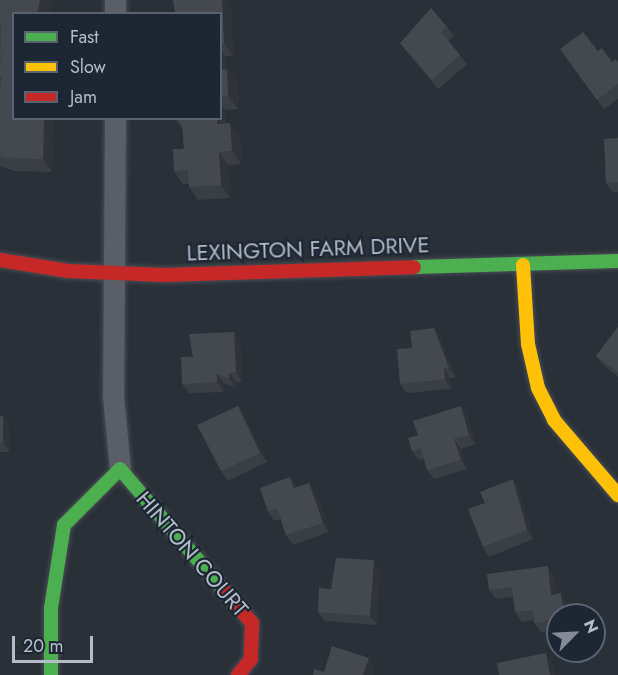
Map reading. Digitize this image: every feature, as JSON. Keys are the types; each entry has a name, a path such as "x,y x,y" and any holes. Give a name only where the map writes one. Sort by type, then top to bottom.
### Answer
{"street":[{"name":"HINTON COURT","path":"115,120 113,396 120,469 252,623 251,659 238,675"},
{"name":"LEXINGTON FARM DRIVE","path":"0,260 115,275 618,261"},
{"path":"523,265 528,344 538,388 554,420 618,495"},
{"name":"HINTON COURT","path":"51,675 51,608 64,525 120,469"}],"building":[{"path":"0,0 40,0 37,12 12,12 12,120 44,120 43,159 0,156 2,77 0,77"},
{"path":"173,0 222,0 224,43 222,43 222,12 175,12"},
{"path":"431,8 447,27 441,32 460,55 432,80 400,43"},
{"path":"583,32 598,51 602,48 612,62 616,59 618,62 618,84 597,100 560,49"},
{"path":"227,69 228,96 222,96 222,70"},
{"path":"178,120 217,120 217,124 230,123 232,151 219,152 221,185 189,187 188,170 174,171 173,149 184,149 182,125"},
{"path":"618,138 618,182 606,183 604,139"},
{"path":"618,327 618,372 596,356"},
{"path":"434,328 449,368 444,368 445,379 400,384 397,349 412,348 410,331"},
{"path":"234,332 236,372 229,373 229,378 217,374 217,382 182,384 181,357 193,357 189,334"},
{"path":"238,406 260,453 221,471 197,425"},
{"path":"461,406 469,435 454,439 461,460 427,470 421,448 412,451 408,438 418,435 413,421"},
{"path":"0,416 3,416 3,442 0,442"},
{"path":"290,477 294,488 309,483 323,523 286,535 277,508 268,512 260,488"},
{"path":"513,479 527,530 483,547 468,509 485,503 480,492"},
{"path":"336,558 374,560 370,616 318,612 319,588 331,589"},
{"path":"548,566 551,595 561,593 562,603 546,603 546,621 534,623 533,610 515,612 512,587 489,590 487,574"},
{"path":"332,646 369,658 363,675 313,675 314,669 324,672"},
{"path":"546,653 550,675 499,675 497,663"}],"traffic: fast":[{"path":"414,267 618,261"},
{"path":"51,675 51,608 64,525 120,469 223,589"}],"traffic: slow":[{"path":"523,265 528,344 538,388 554,420 618,495"}],"traffic: jam":[{"path":"0,260 68,271 164,275 414,267"},
{"path":"223,589 252,623 251,659 238,675"}]}
